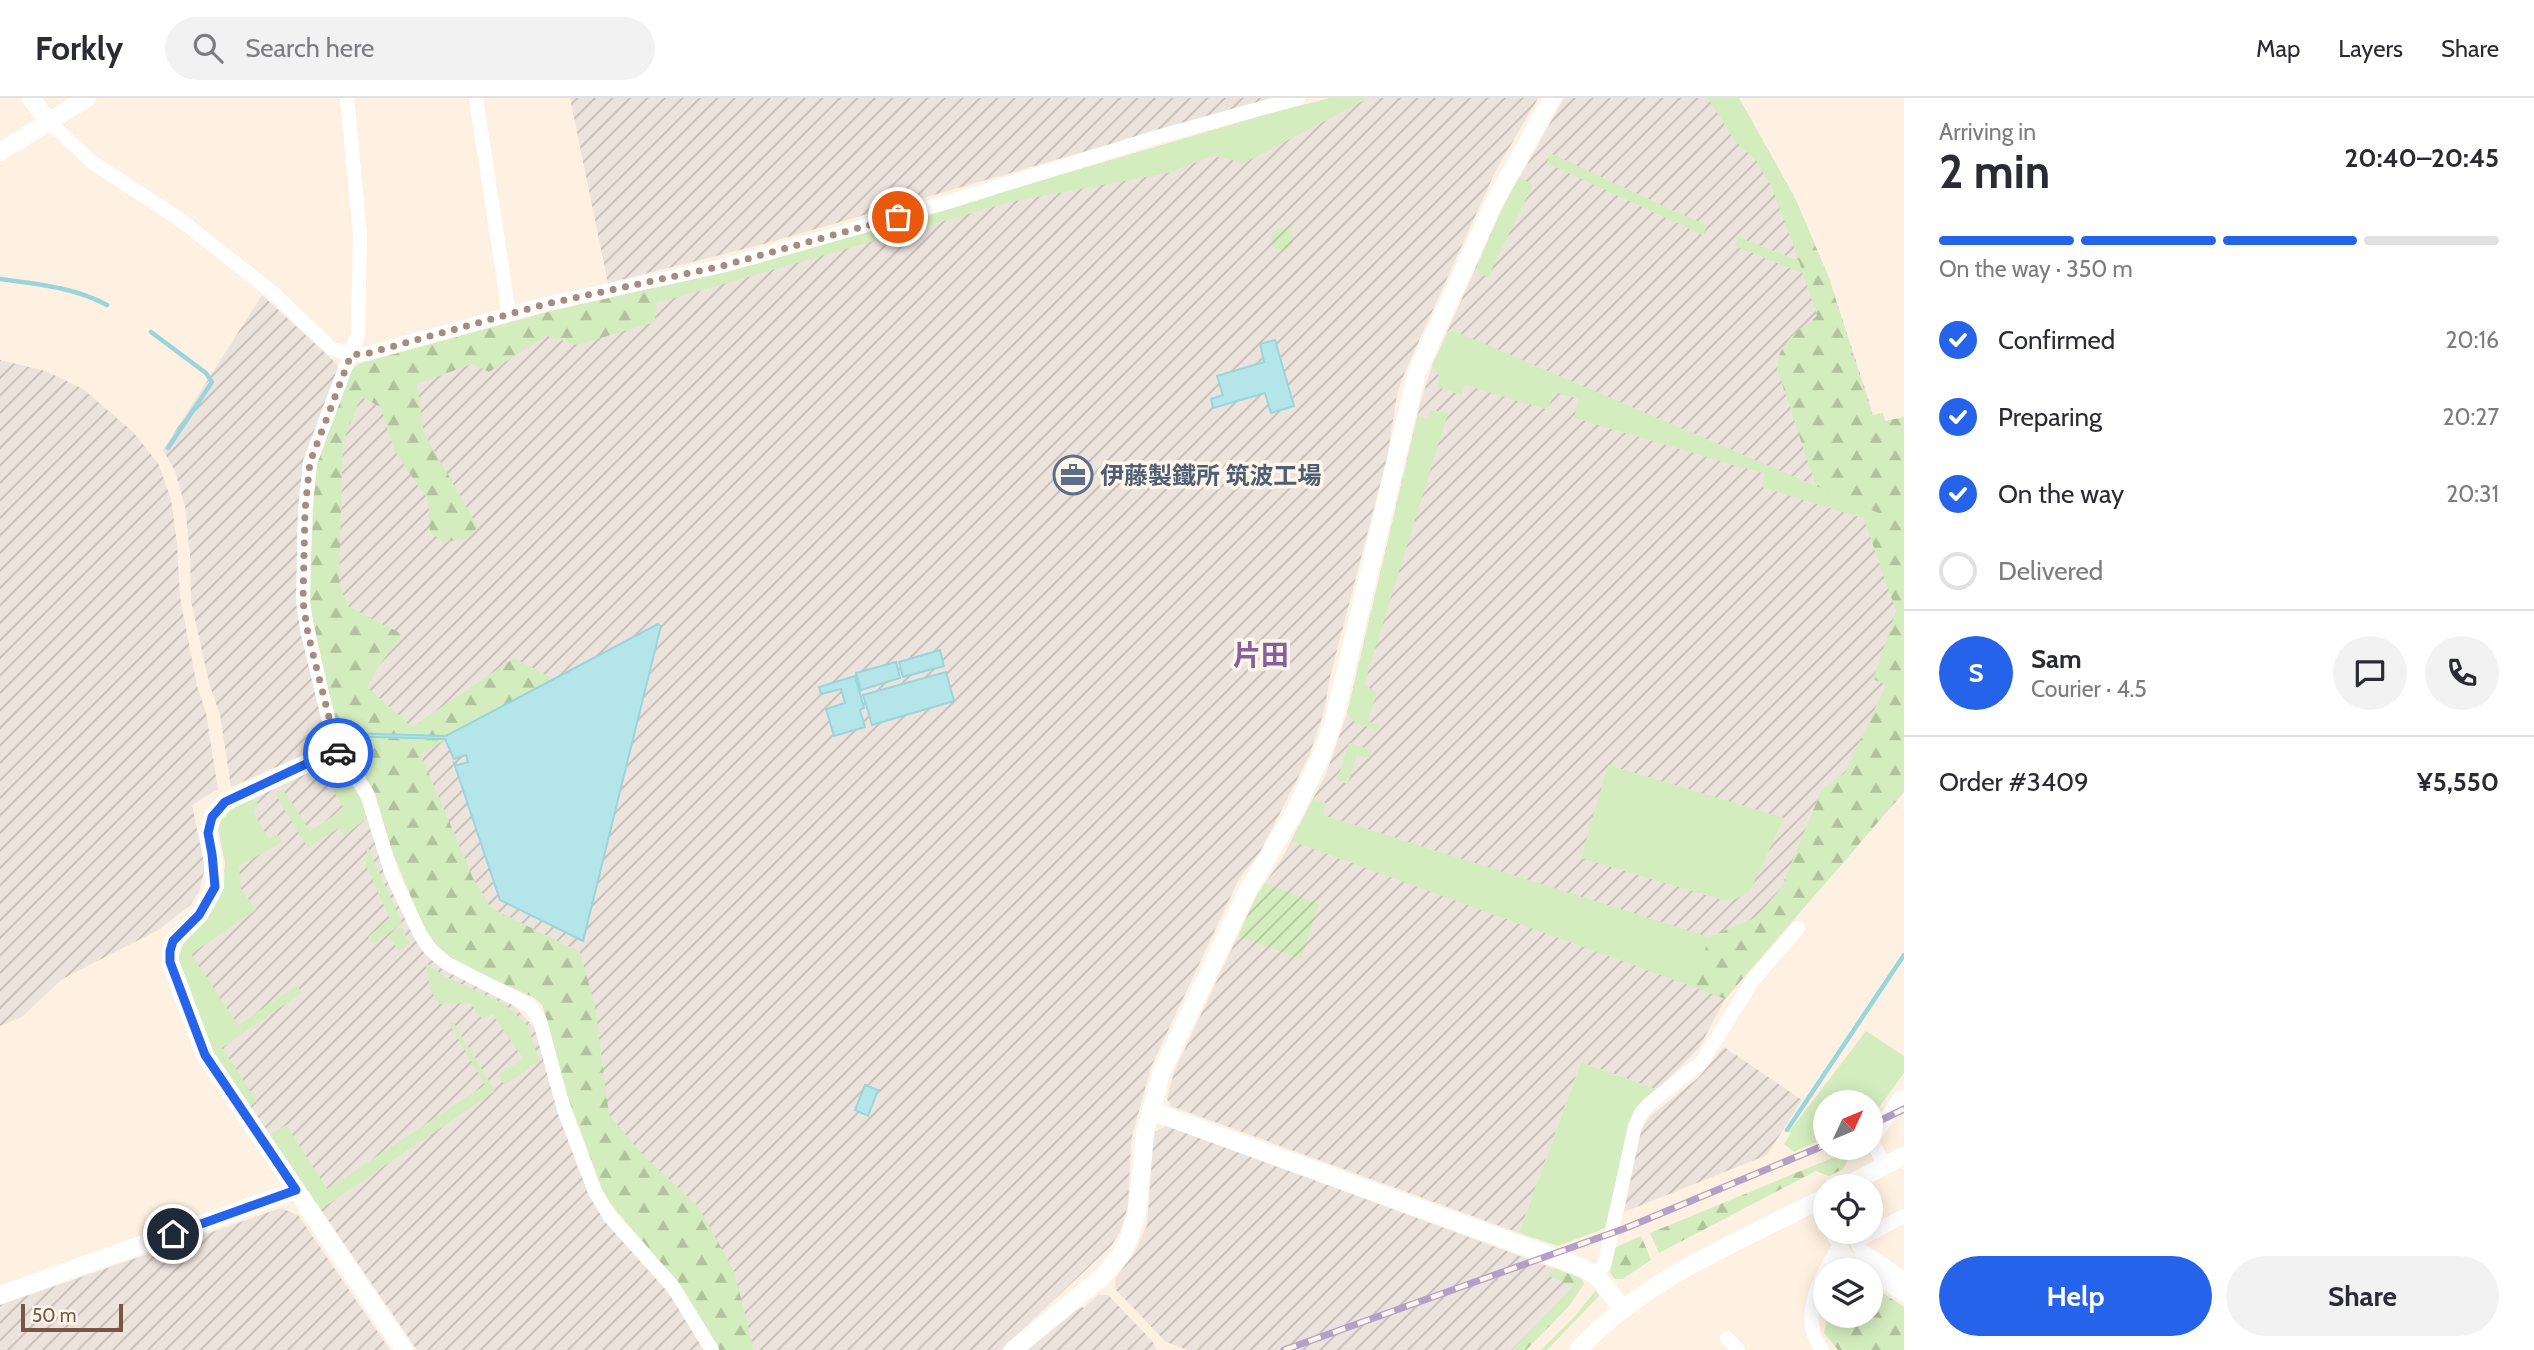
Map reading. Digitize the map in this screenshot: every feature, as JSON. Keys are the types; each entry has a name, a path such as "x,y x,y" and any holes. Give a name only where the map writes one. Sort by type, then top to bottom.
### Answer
{"street":[{"path":"31,98 48,121 93,163 178,218 272,292 331,348 351,355 369,353 601,290 722,266 1298,98"},
{"path":"0,152 87,98"},
{"path":"339,757 308,634 303,602 305,510 310,462 358,334 360,235 347,98"},
{"path":"476,98 509,314"},
{"path":"1013,1350 1102,1277 1124,1249 1138,1213 1144,1133 1162,1071 1247,892 1295,810 1334,723 1417,372 1495,201 1552,98"},
{"path":"404,1350 205,1055 170,962 173,941 199,915 215,887 208,833 212,817 225,802 323,756 339,757 348,764 367,794 392,874 420,934 430,949 446,963 530,1006 540,1021 564,1110 595,1192 610,1217 672,1285 712,1350"},
{"path":"1597,1276 1605,1262 1635,1126 1641,1113 1702,1062 1752,980 1798,928"},
{"path":"1885,1166 1872,1141 1899,1099 1904,1097"},
{"path":"1151,1111 1581,1266 1597,1276 1622,1308"},
{"path":"1869,1174 1904,1156"},
{"path":"0,1295 296,1190"},
{"path":"1578,1350 1622,1308 1686,1266 1813,1203"},
{"path":"1904,1216 1856,1241 1861,1250 1904,1279"},
{"path":"1837,1244 1847,1258"},
{"path":"1822,1350 1815,1341 1811,1319 1816,1288 1839,1247"},
{"path":"1883,1281 1904,1295"},
{"path":"1727,1338 1738,1350"}],"shaded area":[{"path":"570,98 1271,98 760,245 608,283"},
{"path":"1331,98 1538,98 1495,172 1404,374 1397,395 1387,458 1330,677 1324,712 1309,756 1260,852 1239,879 1151,1067 1131,1140 1128,1206 1120,1232 1111,1246 1001,1350 719,1350 679,1284 611,1204 602,1189 543,1006 535,998 433,941 392,851 375,793 336,725 317,465 342,393 358,364 548,312 757,264 1268,114"},
{"path":"1564,98 1739,98 1795,198 1829,278 1871,407 1893,519 1904,792 1725,999 1699,1048 1658,1090 1581,1062 1519,1233 1171,1106 1167,1099 1174,1072 1258,893 1280,862 1326,774 1347,714 1420,404 1432,366 1500,213"},
{"path":"262,295 337,364 302,476 297,533 297,598 330,743 231,787 220,715 209,683 191,601 185,506 175,471 163,450"},
{"path":"0,360 46,371 83,389 133,432 158,463 171,499 180,597 197,686 206,713 218,789 192,805 205,868 199,892 190,905 160,929 62,979 22,1017 0,1026"},
{"path":"324,765 362,801 383,868 419,946 444,970 507,999 534,1027 577,1165 591,1197 624,1243 672,1297 704,1350 417,1350 213,1052 185,939 214,908 224,888 225,862 218,828 228,808"},
{"path":"1724,1047 1802,1100 1767,1155 1624,1212 1640,1132 1649,1117 1698,1078"},
{"path":"1167,1126 1580,1278 1584,1284 1569,1306 1526,1350 1188,1350 1166,1342 1116,1290 1115,1279 1135,1252 1147,1225 1154,1132"},
{"path":"281,1208 298,1215 390,1350 0,1350 0,1305"},
{"path":"1098,1295 1108,1295 1153,1342 1156,1350 1026,1350 1081,1307 1084,1308"}],"green space":[{"path":"1331,98 1369,98 1244,163 1213,156 1168,173 1014,201 657,303 658,287 757,264 1268,114"},
{"path":"1708,98 1739,98 1795,198 1815,245 1797,255 1771,185 1755,159 1734,140"},
{"path":"1550,153 1707,226 1703,235 1547,163"},
{"path":"1519,177 1533,185 1488,277 1478,273 1477,267"},
{"path":"1282,228 1290,231 1293,239 1290,247 1282,250 1274,247 1271,239 1274,231"},
{"path":"1738,237 1800,261 1804,274 1735,246"},
{"path":"1815,245 1829,278 1872,415 1883,413 1885,421 1904,417 1904,792 1725,999 1694,987 1709,937 1757,917 1781,888 1822,789 1845,773 1886,685 1873,679 1896,611 1863,517 1890,518 1816,486 1777,369 1785,344 1817,316 1797,255"},
{"path":"658,287 655,322 577,345 547,336 489,372 472,364 417,384 424,433 478,527 466,539 443,542 430,532 428,500 394,450 381,407 361,397 343,442 339,585 349,607 402,634 367,687 412,727 514,658 554,679 446,736 446,739 421,755 473,878 491,908 580,952 595,1006 609,1115 644,1156 698,1206 734,1271 754,1350 719,1350 679,1284 611,1204 602,1189 566,1092 543,1006 535,998 452,961 424,928 392,851 375,793 336,725 309,602 317,465 351,370 358,364 548,312"},
{"path":"1450,329 1893,519 1859,517 1761,487 1765,474 1574,418 1579,399 1554,392 1548,410 1465,385 1462,395 1437,387 1440,377 1432,366"},
{"path":"1430,410 1448,413 1364,685 1377,692 1368,721 1378,725 1376,730 1355,722 1347,714 1418,415 1427,419"},
{"path":"1349,743 1372,750 1369,759 1357,755 1348,784 1337,780"},
{"path":"324,765 344,770 362,801 367,818 344,836 339,828 308,848 275,794 283,789 310,831 344,809 320,767"},
{"path":"1608,765 1784,818 1750,891 1736,899 1722,900 1581,858"},
{"path":"251,798 259,804 252,810 269,839 277,834 282,842 239,866 241,889 256,910 191,954 238,1025 297,985 301,993 222,1048 257,1101 250,1106 213,1052 178,958 185,939 214,908 224,888 225,862 218,828 228,808"},
{"path":"1313,799 1326,803 1323,815 1709,937 1694,987 1291,841"},
{"path":"367,845 402,924 373,944 368,937 390,919 366,865"},
{"path":"1265,883 1319,904 1301,959 1238,936"},
{"path":"401,927 410,943 399,951 388,936"},
{"path":"426,963 444,976 505,1004 528,1026 539,1061 505,1085 498,1076 523,1058 492,1014 482,1019 471,1003 439,1004 430,989"},
{"path":"453,1022 495,1091 321,1209 270,1135 286,1125 327,1189 485,1085 449,1023"},
{"path":"1866,1031 1904,1056 1904,1073 1883,1102 1883,1090 1821,1090"},
{"path":"1581,1062 1658,1090 1639,1105 1606,1228 1558,1246 1519,1233"},
{"path":"1813,1101 1813,1143 1794,1152 1784,1144 1791,1133 1789,1132"},
{"path":"1827,1160 1848,1160 1843,1169 1833,1174 1816,1171 1659,1253 1650,1233"},
{"path":"1641,1236 1651,1260 1623,1279 1615,1279 1610,1273 1614,1248"},
{"path":"1556,1269 1580,1278 1584,1284 1569,1306 1526,1350 1512,1350 1573,1286 1546,1275"},
{"path":"1596,1290 1599,1296 1547,1350 1541,1350 1575,1316"},
{"path":"1883,1293 1904,1307 1904,1350 1838,1350 1824,1333 1825,1328 1883,1328"}],"water":[{"path":"1275,340 1294,406 1271,413 1265,393 1213,408 1211,399 1223,395 1217,376 1264,362 1260,344"},
{"path":"658,624 661,626 583,941 500,900 454,763 458,765 468,762 466,755 454,759 445,739 343,736 343,733 446,736"},
{"path":"940,650 944,666 903,677 899,662"},
{"path":"896,662 900,678 861,690 856,673"},
{"path":"946,672 954,701 872,725 863,695"},
{"path":"855,676 864,708 860,710 865,727 834,736 826,709 845,703 841,689 821,694 819,687"},
{"path":"865,1085 878,1090 868,1116 855,1110"}],"waterway":[{"path":"0,279 68,290 107,305"},
{"path":"151,332 206,373 212,382 168,448"},
{"path":"1787,1130 1904,955"}],"railway":[{"path":"1883,1119 1904,1109"},
{"path":"1284,1350 1626,1228 1813,1150"}],"way so far":[{"path":"338,753 308,634 303,602 305,510 310,462 351,355 369,353 601,290 722,266 898,217"}],"place":[{"name":"伊藤製鐵所 筑波工場","path":"1073,475"}],"district":[{"name":"片田","path":"1261,655"}],"route":[{"path":"173,1234 296,1190 205,1055 170,962 170,951 173,941 199,915 215,887 208,833 212,817 225,802 323,756 339,757 338,753"}]}
